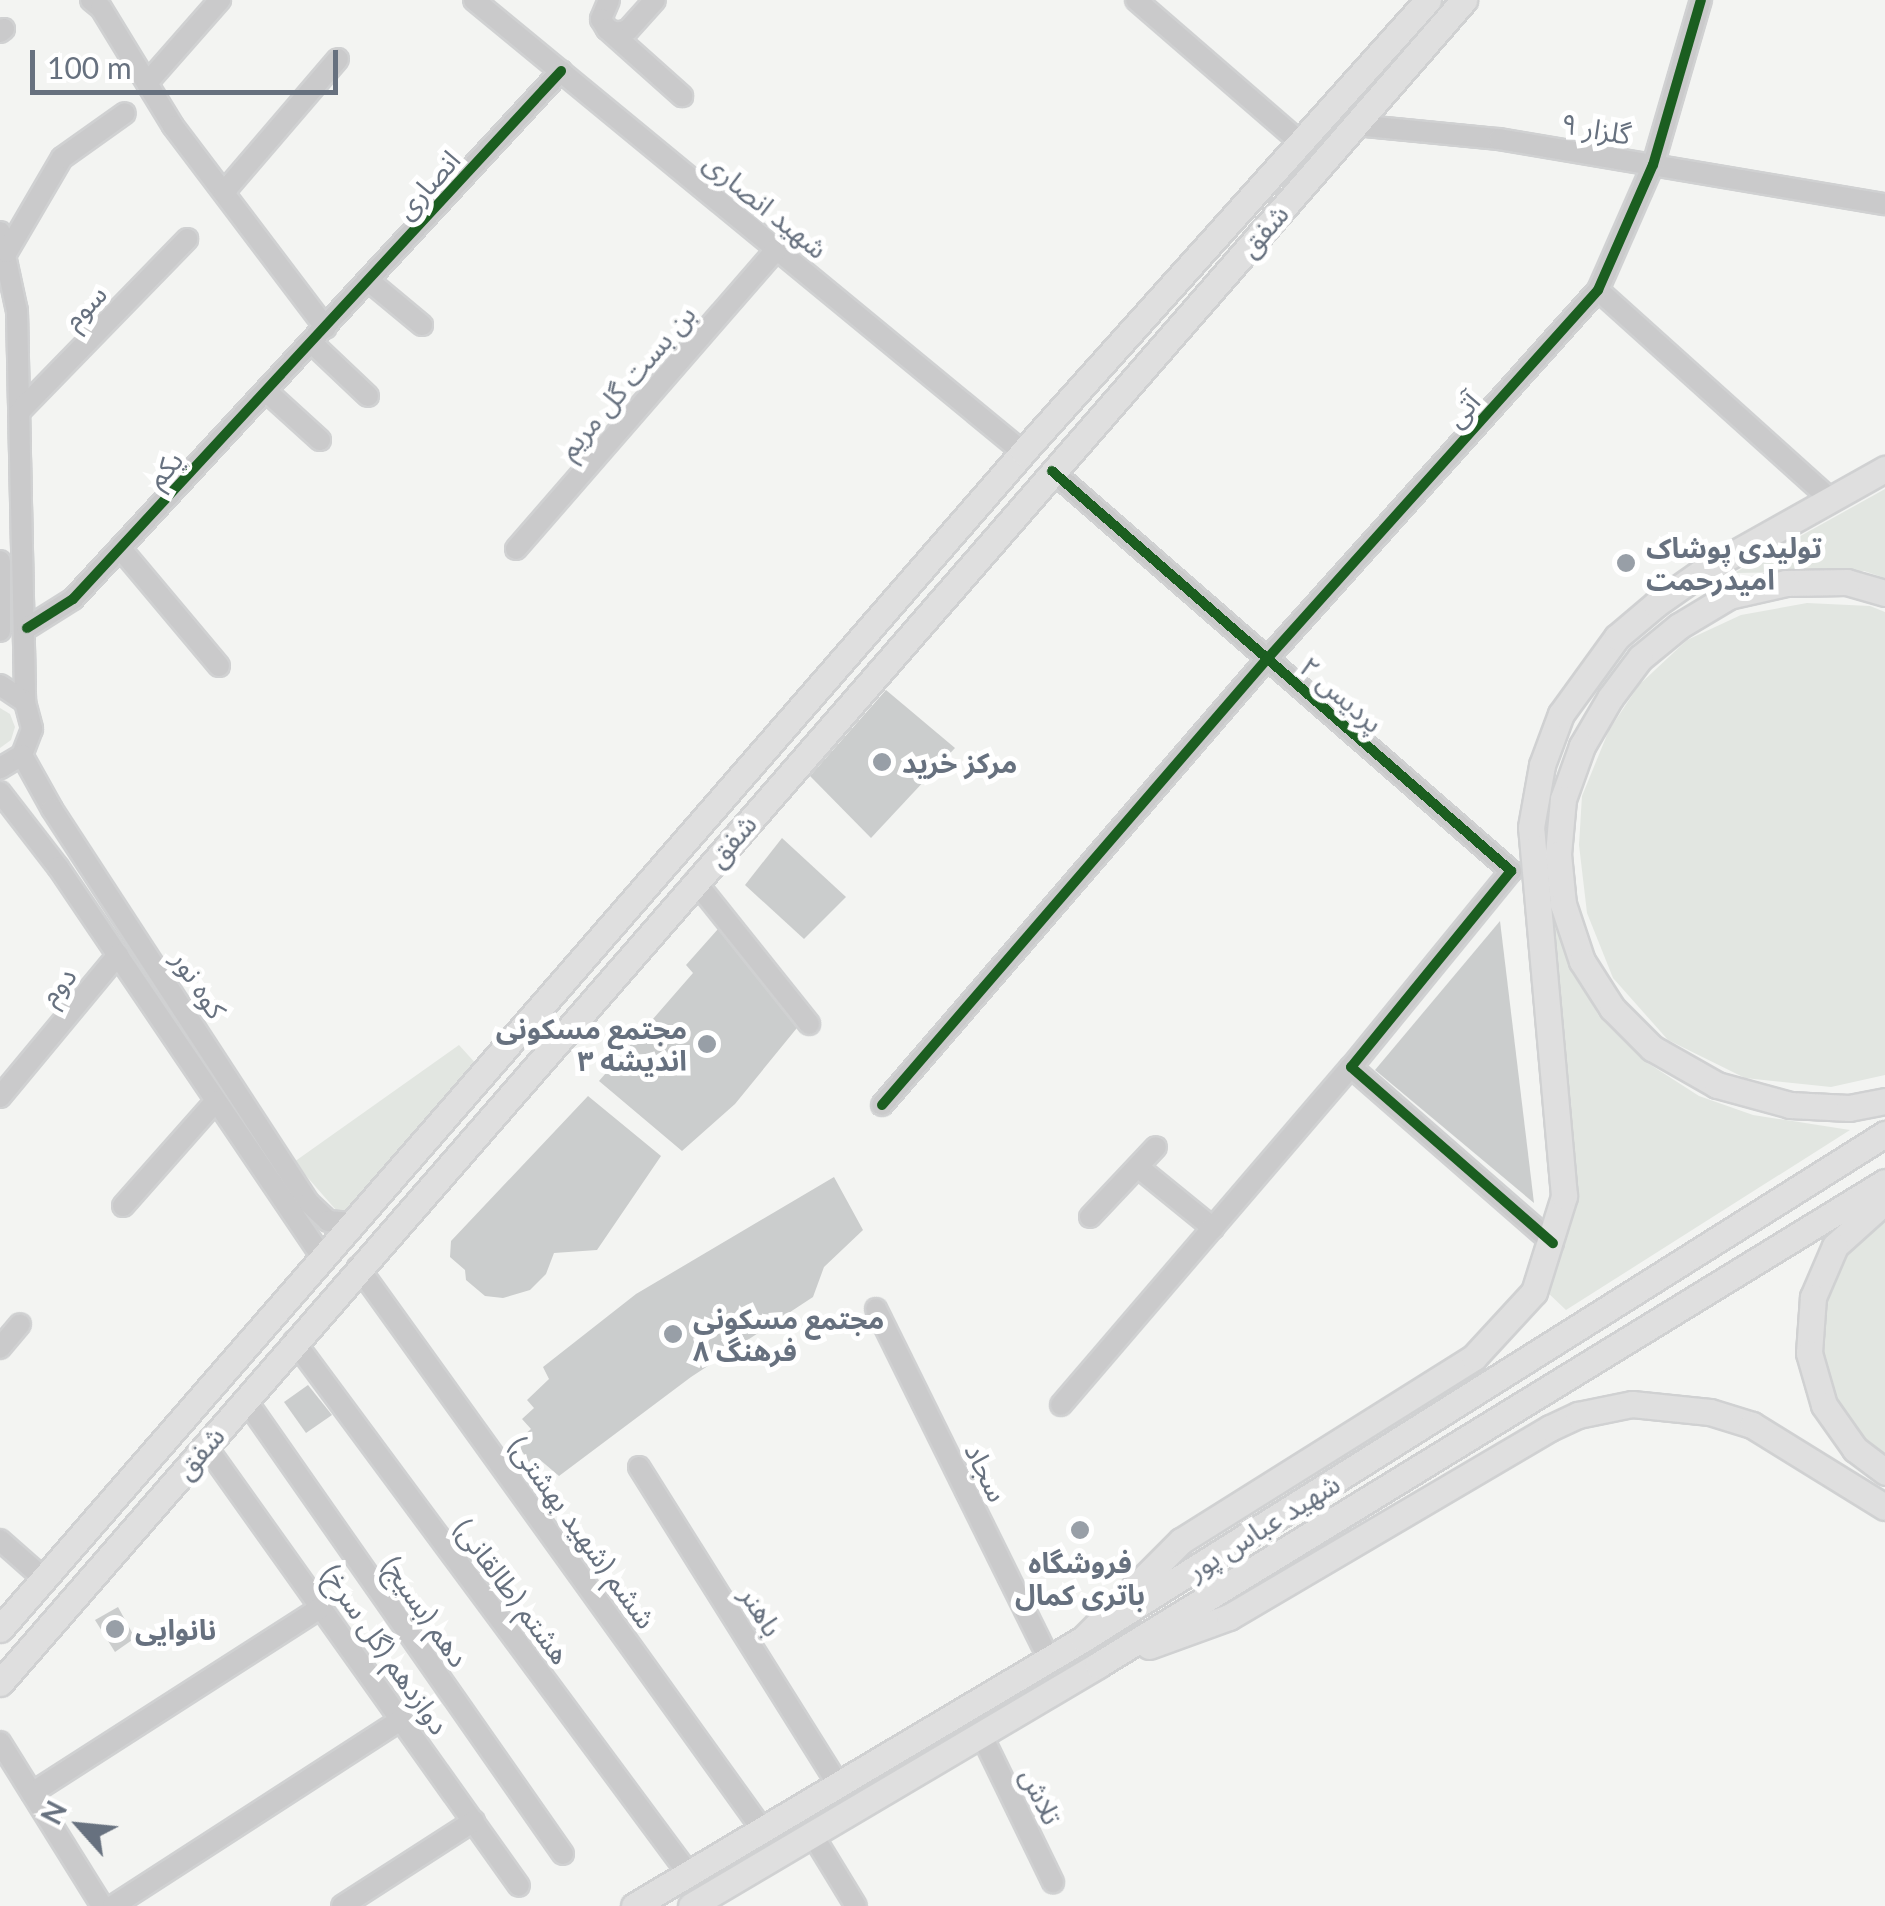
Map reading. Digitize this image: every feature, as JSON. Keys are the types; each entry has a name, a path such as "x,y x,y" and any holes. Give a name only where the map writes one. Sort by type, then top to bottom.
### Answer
{"main road":[{"name":"شفق","path":"0,1630 1023,452 1428,0"},
{"name":"شفق","path":"0,1683 1464,0"},
{"path":"1082,1639 1181,1541 1474,1357 1534,1292 1553,1243 1564,1196 1564,1164 1533,883 1531,826 1542,765 1561,714 1616,638 1703,571 1885,469"},
{"path":"1885,593 1848,582 1786,582 1729,596 1679,626 1640,658 1610,698 1582,746 1563,799 1558,854 1564,904 1582,961 1612,1008 1652,1048 1717,1085 1790,1105 1849,1108 1885,1101"},
{"name":"شهید عباس پور","path":"634,1906 1082,1639 1885,1134"},
{"name":"شهید عباس پور","path":"696,1905 1098,1665 1885,1182"},
{"path":"1885,1201 1835,1246 1813,1296 1809,1353 1824,1405 1855,1449 1885,1472"},
{"path":"1098,1665 1229,1617 1578,1415 1614,1408 1667,1406 1752,1426 1885,1508"},
{"path":"93,1519 120,1543"}],"street":[{"path":"92,0 102,8 147,82 319,335 368,396"},
{"path":"147,82 220,0"},
{"name":"شهید انصاری","path":"474,0 1023,452"},
{"path":"609,0 600,13 606,29 682,96"},
{"path":"606,29 618,33 628,30 655,0"},
{"path":"1136,0 1301,143"},
{"name":"آتی","path":"882,1105 1268,659 1598,290 1653,165 1701,0"},
{"path":"224,192 338,59"},
{"name":"انصاری","path":"319,335 560,71"},
{"path":"8,252 62,158 126,113"},
{"name":"گلزار ۹","path":"1355,124 1500,139 1885,204"},
{"path":"0,232 8,252 18,311 25,702 32,729 22,755 0,768"},
{"name":"سوم","path":"20,411 187,239"},
{"name":"بن بست گل مریم","path":"516,549 777,249"},
{"path":"369,281 422,325"},
{"path":"1598,290 1830,500"},
{"name":"یکم","path":"26,628 73,599 319,335"},
{"path":"266,391 320,440"},
{"name":"پردیس ۲","path":"1052,472 1511,871 1352,1066"},
{"path":"120,548 219,666"},
{"path":"0,561 0,631"},
{"path":"0,685 25,702"},
{"name":"کوه نور","path":"22,755 309,1203 322,1215"},
{"name":"کوه نور","path":"0,792 58,867 321,1256"},
{"path":"695,881 810,1024"},
{"name":"دوم","path":"0,1097 118,955"},
{"path":"1061,1406 1352,1066 1553,1243"},
{"path":"123,1206 216,1101"},
{"path":"1090,1217 1156,1147"},
{"path":"1138,1167 1213,1228"},
{"path":"322,1215 328,1221 349,1224"},
{"path":"306,1234 316,1234 322,1226 322,1215"},
{"name":"ششم (شهید بهشتی)","path":"358,1267 762,1829"},
{"name":"سجاد","path":"876,1309 1049,1659"},
{"path":"0,1348 20,1324"},
{"name":"هشتم (طالقانی)","path":"294,1341 688,1873"},
{"name":"دهم (بسیج)","path":"245,1399 563,1854"},
{"name":"دوازدهم (گل سرخ)","path":"206,1445 519,1886"},
{"name":"باهنر","path":"640,1467 838,1784"},
{"path":"0,1540 42,1578"},
{"path":"32,1794 322,1606"},
{"path":"113,1906 402,1718"},
{"name":"تلاش","path":"981,1734 1053,1882"},
{"path":"0,1742 102,1906"},
{"path":"342,1906 474,1822"},
{"path":"812,1834 856,1906"}],"shaded area":[{"path":"1885,489 1885,578 1864,571 1734,573"},
{"path":"1807,603 1870,606 1885,612 1885,1075 1831,1087 1745,1078 1668,1040 1613,978 1587,913 1579,845 1582,796 1609,730 1639,685 1687,640 1741,615"},
{"path":"0,708 10,714 15,727 11,740 0,748"},
{"path":"1550,894 1571,968 1599,1016 1643,1060 1699,1096 1753,1115 1850,1130 1566,1310 1546,1291 1567,1231 1576,1174"},
{"path":"459,1045 478,1066 343,1218 294,1162"},
{"path":"1885,1214 1885,1460 1838,1413 1823,1367 1820,1317 1840,1265 1869,1226"}],"building":[{"name":"مرکز خرید","path":"886,690 955,748 871,838 810,776"},
{"path":"782,838 846,897 804,939 745,885"},
{"path":"1500,921 1534,1203 1375,1070"},
{"name":"مجتمع مسکونی اندیشه ۳","path":"718,929 801,1023 735,1104 682,1151 599,1081 693,973 686,965"},
{"path":"588,1096 661,1156 597,1250 554,1253 546,1274 530,1290 503,1298 485,1296 466,1280 465,1270 450,1257 451,1241"},
{"name":"مجتمع مسکونی فرهنگ ۸","path":"834,1177 863,1230 824,1267 813,1297 691,1377 559,1476 539,1459 529,1462 516,1442 531,1429 522,1419 534,1408 527,1400 549,1379 543,1367 636,1294"},
{"path":"308,1385 332,1415 306,1433 284,1402"},
{"name":"نانوایی","path":"118,1607 135,1638 115,1652 95,1620"}],"cycle path":[{"path":"882,1105 1267,659 1598,290 1653,165 1701,0"},
{"path":"27,628 73,599 561,71"},
{"path":"1052,471 1511,871 1351,1067 1553,1243"}],"place":[{"name":"تولیدی پوشاک امیدرحمت","path":"1626,563"},
{"name":"مرکز خرید","path":"882,762"},
{"name":"مجتمع مسکونی اندیشه ۳","path":"707,1044"},
{"name":"مجتمع مسکونی فرهنگ ۸","path":"673,1334"},
{"name":"فروشگاه باتری کمال","path":"1080,1530"},
{"name":"نانوایی","path":"115,1629"}]}
